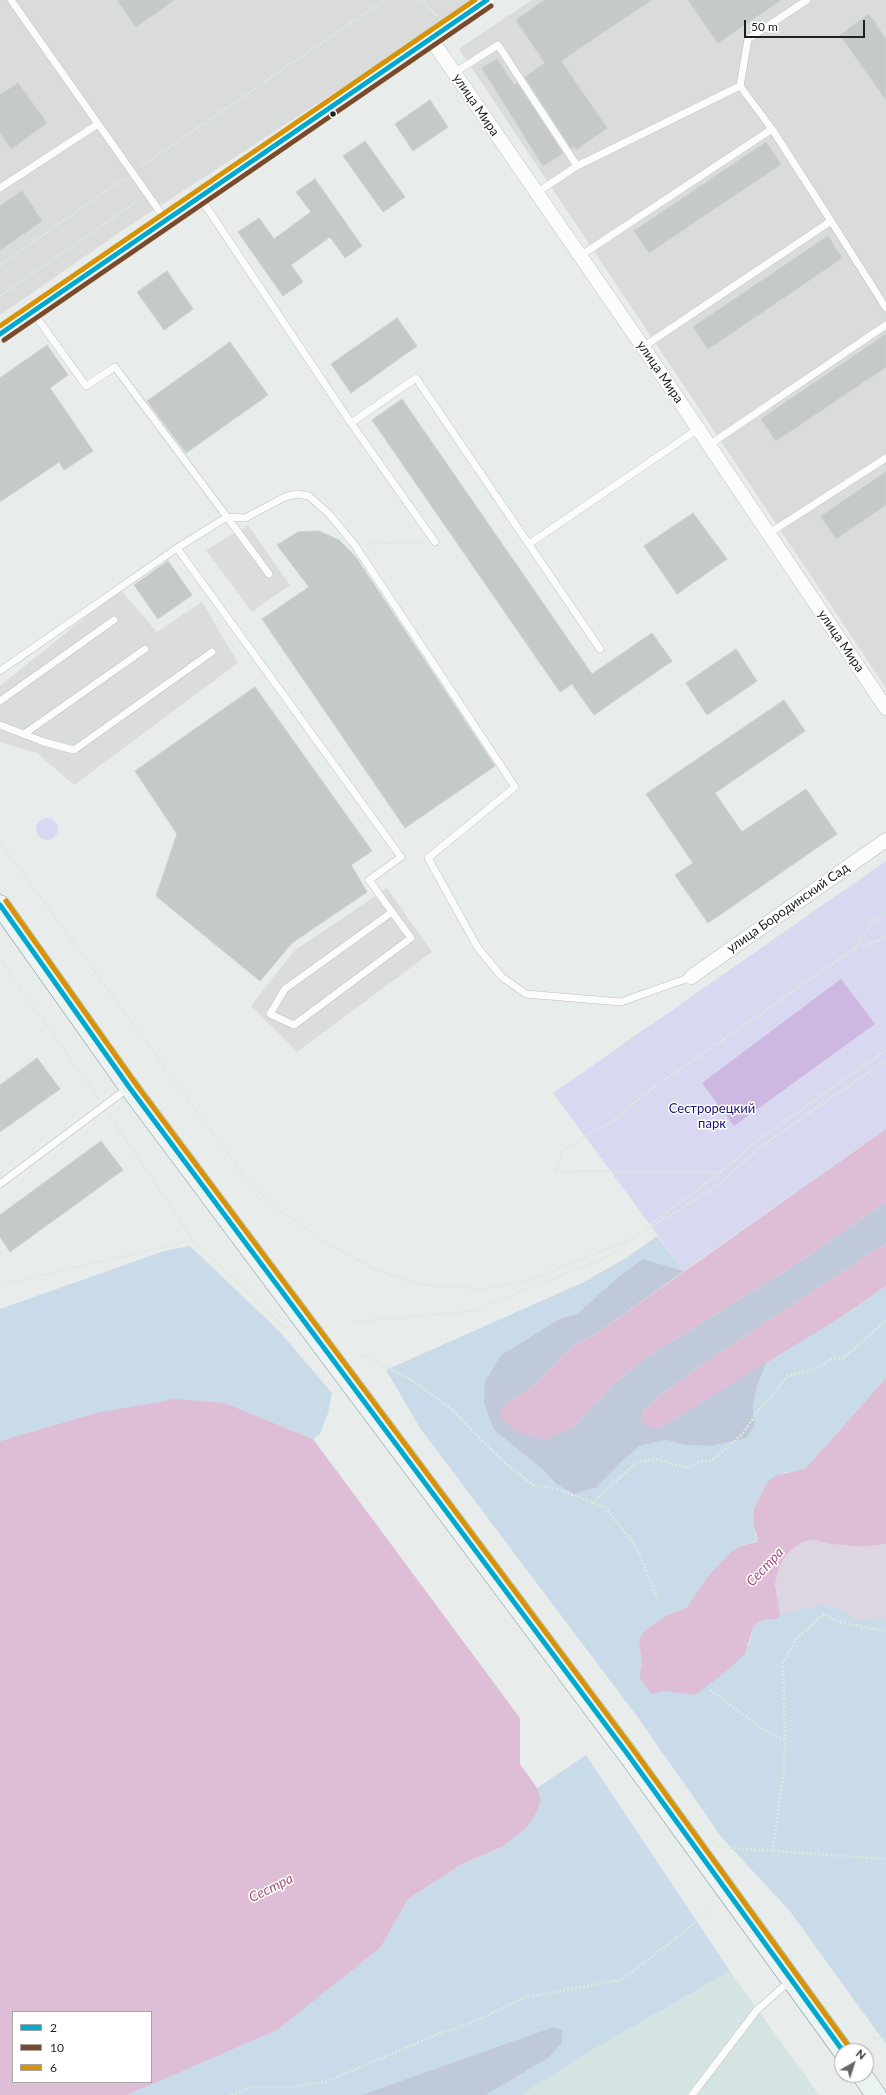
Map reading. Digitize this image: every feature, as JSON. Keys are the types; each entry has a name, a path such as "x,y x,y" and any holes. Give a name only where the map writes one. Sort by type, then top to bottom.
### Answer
{"street":[{"path":"0,334 165,219 487,0"},
{"name":"улица Мира","path":"431,39 643,347 886,708"},
{"name":"улица Бородинский Сад","path":"691,977 886,840"},
{"path":"0,905 129,1087 622,1746 837,2043"},
{"path":"868,2083 876,2095"}],"lane":[{"path":"11,0 146,195 165,219"},
{"path":"807,0 748,39 740,86 772,128 886,308"},
{"path":"454,73 498,45 577,166"},
{"path":"536,193 577,166 740,86"},
{"path":"0,188 98,124"},
{"path":"580,256 772,128"},
{"path":"199,196 351,423 435,542"},
{"path":"643,347 831,221"},
{"path":"32,312 86,386 115,367 269,574"},
{"path":"708,445 886,325"},
{"path":"351,423 416,378 600,649"},
{"path":"530,544 698,429"},
{"path":"768,534 886,458"},
{"path":"0,671 177,548 227,517 245,518 285,497 297,494 309,496 330,514 354,544 515,787 428,858 478,948 502,978 526,994 621,1002 691,977"},
{"path":"177,548 401,857 369,880 411,938 294,1025 270,1014 285,989 392,912"},
{"path":"0,701 114,620"},
{"path":"24,734 145,649"},
{"path":"0,724 44,742 74,750 212,652"},
{"path":"0,1184 129,1087"},
{"path":"692,2095 757,2010 791,1980"}],"path":[{"path":"0,265 384,0"},
{"path":"421,0 446,28"},
{"path":"0,296 146,195"},
{"path":"354,544 435,542"},
{"path":"0,842 245,1177 274,1206 325,1242 374,1269 417,1284 480,1289 530,1280 633,1238 719,1185 759,1148 886,1060"},
{"path":"854,949 872,924 886,912"},
{"path":"721,1172 555,1171 562,1151 593,1131 612,1122 646,1093 854,949 886,938"},
{"path":"0,959 103,1106 193,1240 290,1332"},
{"path":"354,1322 473,1311 608,1256 721,1172 754,1143 886,1050"},
{"path":"0,1285 193,1240"},
{"path":"592,1503 637,1462 655,1459 687,1468 701,1461 711,1461 743,1433 760,1408 774,1394 787,1376 817,1369 830,1359 843,1358 886,1321"},
{"path":"362,1355 410,1379 449,1407 505,1463 533,1485 558,1489 606,1508 637,1548 658,1601"},
{"path":"772,1852 784,1770 785,1740 783,1663 796,1639 824,1614 838,1622 886,1631"},
{"path":"710,1690 764,1730 785,1740"},
{"path":"718,1847 772,1852 850,1855 886,1859"},
{"path":"231,2095 253,2087 294,2087 325,2082 441,2033 469,2024 526,1997 621,1980 679,1936 711,1909"},
{"path":"872,2037 886,2040"}],"shaded area":[{"path":"0,0 472,0 406,46 129,226 0,315"},
{"path":"532,0 886,0 886,688 459,49"},
{"path":"508,15 542,61 518,79 484,33"},
{"path":"248,525 290,585 252,612 206,550"},
{"path":"120,589 157,632 202,602 238,663 74,785 37,753 0,742 0,686"},
{"path":"387,888 432,952 297,1052 251,1006 294,951"},
{"path":"841,979 875,1024 734,1126 702,1083"},
{"path":"886,1202 886,1243 696,1369 643,1411 661,1427 767,1361 757,1387 753,1407 755,1426 746,1438 712,1446 685,1445 667,1440 640,1446 622,1461 597,1487 574,1494 555,1483 542,1469 494,1430 484,1402 485,1382 501,1355 561,1318 577,1314 617,1278 643,1259 684,1271 600,1331 572,1347 531,1388 507,1404 574,1426 618,1380 647,1357 793,1266"},
{"path":"657,1236 684,1271 643,1259 617,1278 577,1314 561,1318 501,1355 494,1430 542,1469 555,1483 597,1487 622,1461 640,1446 667,1440 685,1445 712,1446 746,1438 755,1426 753,1407 757,1387 767,1361 838,1319 886,1286 886,1378 805,1469 797,1472 785,1472 767,1482 754,1508 755,1534 758,1539 757,1541 741,1546 708,1576 686,1608 666,1616 645,1630 640,1637 639,1644 642,1663 639,1676 664,1691 677,1692 749,1645 753,1628 758,1622 766,1619 777,1619 777,1599 863,1547 886,1544 886,2044 789,1910 723,1839 639,1719 420,1428 386,1370 584,1282 628,1257"},
{"path":"190,1246 279,1331 332,1393 328,1413 320,1434 313,1439 225,1403 92,1414 0,1441 0,1309 164,1251"},
{"path":"814,1540 830,1544 863,1547 886,1544 886,1623 881,1618 857,1621 836,1607 820,1605 780,1615 775,1584 779,1567 787,1554 802,1542"},
{"path":"586,1755 730,1971 587,2053 521,2095 486,2095 548,2058 562,2030 553,2027 361,2095 127,2095 165,2077 381,1947 408,1899 464,1863 502,1847 541,1799 537,1788"},
{"path":"730,1971 819,2095 521,2095 587,2053"},
{"path":"553,2027 562,2030 562,2043 548,2058 486,2095 361,2095"}],"green space":[{"path":"47,818 55,821 58,829 55,837 47,840 39,837 36,829 39,821"},
{"name":"Сестрорецкий парк","path":"886,861 886,1129 684,1271 553,1093"}],"water":[{"path":"886,1129 886,1202 793,1266 647,1357 618,1380 574,1426 548,1439 532,1437 520,1433 503,1421 500,1412 502,1407 531,1388 572,1347 600,1331"},
{"path":"886,1243 886,1286 838,1319 661,1427 649,1427 641,1421 643,1411 696,1369"},
{"name":"Сестра","path":"886,1378 886,1544 863,1547 830,1544 814,1540 802,1542 787,1554 779,1567 775,1584 780,1615 777,1619 766,1619 758,1622 753,1628 745,1654 724,1673 695,1695 664,1691 651,1694 639,1676 642,1663 639,1644 640,1637 645,1630 666,1616 686,1608 708,1576 731,1552 741,1546 757,1542 758,1539 754,1527 754,1508 767,1482 777,1475 805,1469"},
{"name":"Сестра","path":"174,1399 225,1403 313,1439 520,1718 520,1764 537,1788 541,1799 536,1813 527,1827 502,1847 464,1863 408,1899 381,1947 277,2030 127,2095 0,2095 0,1441 92,1414"}],"building":[{"path":"117,0 174,0 136,27"},
{"path":"545,0 651,0 561,61 607,128 576,150 574,146 571,148 525,77 545,63 516,20"},
{"path":"688,0 781,0 718,43"},
{"path":"869,14 886,39 886,100 840,35"},
{"path":"497,59 514,85 517,83 563,153 543,166 482,68"},
{"path":"18,83 47,123 11,149 0,133 0,95"},
{"path":"430,100 448,127 413,151 395,124"},
{"path":"365,141 405,197 383,212 343,156"},
{"path":"766,142 781,164 649,253 634,231"},
{"path":"315,179 362,246 345,258 330,237 291,265 303,282 283,296 238,232 259,218 274,239 311,212 296,192"},
{"path":"22,191 42,221 0,250 0,206"},
{"path":"828,236 842,258 708,349 693,327"},
{"path":"167,271 193,309 164,330 137,292"},
{"path":"397,318 417,346 351,393 331,364"},
{"path":"886,334 886,367 776,441 761,419"},
{"path":"230,342 268,395 186,453 147,401"},
{"path":"47,345 68,375 50,388 93,451 64,470 59,462 0,502 0,378"},
{"path":"402,399 592,674 652,633 672,661 594,715 572,684 560,692 372,420"},
{"path":"886,472 886,505 836,539 821,516"},
{"path":"693,513 727,559 677,594 644,546"},
{"path":"319,531 339,540 355,556 495,766 405,828 262,619 309,587 277,545 298,532"},
{"path":"168,561 192,595 158,619 134,585"},
{"path":"736,649 757,681 707,715 686,683"},
{"path":"255,687 372,851 351,865 367,892 292,943 260,981 156,896 177,834 135,771"},
{"path":"784,700 805,731 715,793 742,832 806,789 837,834 708,923 675,875 693,863 646,794"},
{"path":"37,1058 60,1089 0,1132 0,1085"},
{"path":"101,1141 123,1170 10,1252 0,1237 0,1215"}],"transit line":[{"name":"6","path":"0,326 475,0"},
{"name":"2","path":"0,334 487,0"},
{"name":"10","path":"4,340 491,6"},
{"name":"6","path":"6,901 135,1083 632,1748 846,2043"},
{"name":"2","path":"0,905 129,1087 626,1752 837,2043"}]}
